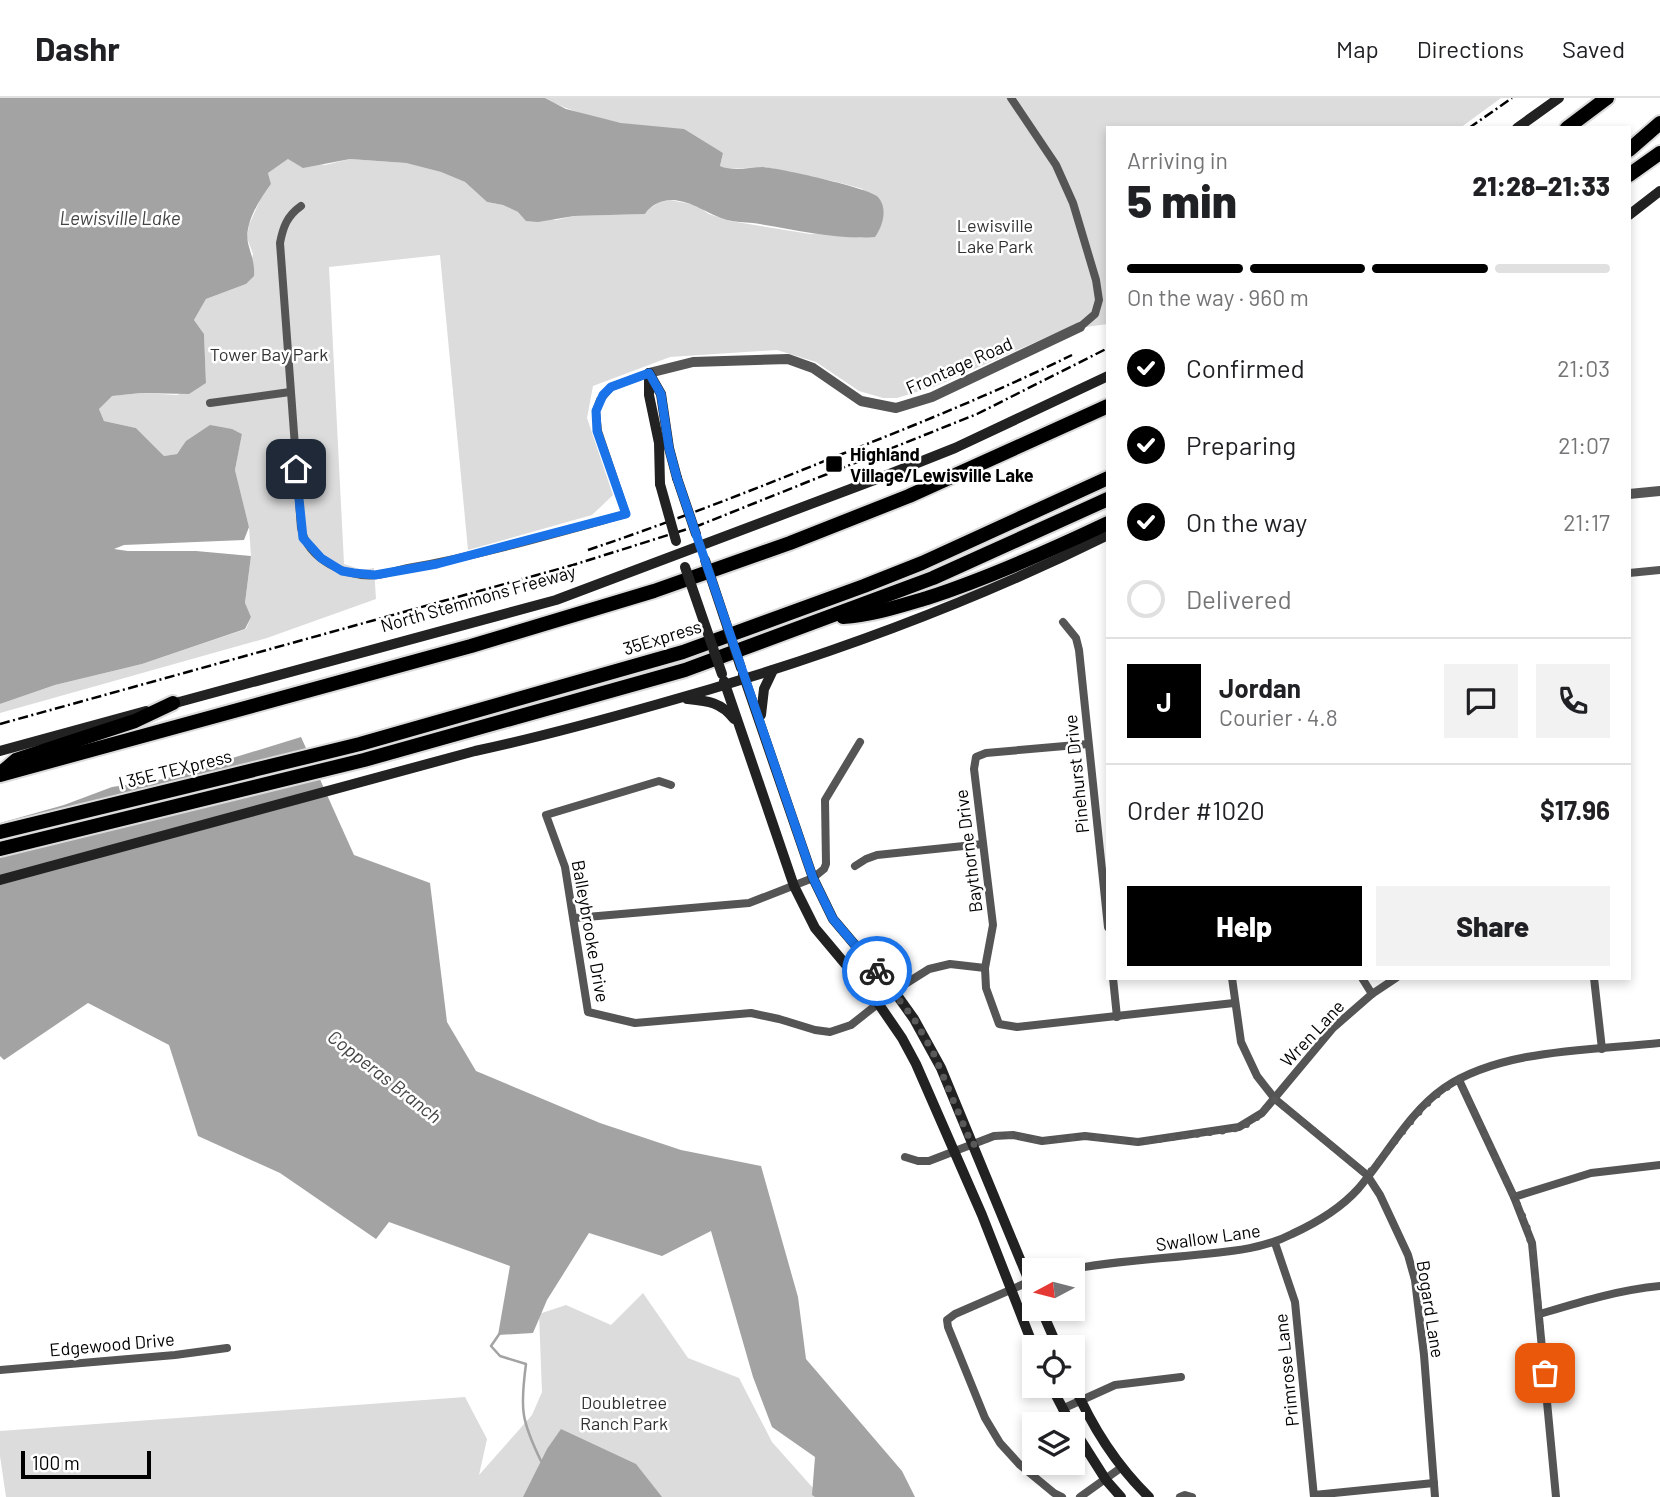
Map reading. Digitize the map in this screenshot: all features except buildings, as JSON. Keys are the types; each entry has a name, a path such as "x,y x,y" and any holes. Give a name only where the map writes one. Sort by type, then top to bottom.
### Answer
{"highway":[{"path":"1570,126 1607,98"},
{"path":"1631,150 1660,123"},
{"path":"1631,151 1660,132"},
{"path":"1631,174 1660,153"},
{"path":"0,774 471,646 654,591 790,543 909,496 1106,407"},
{"name":"35Express","path":"360,744 684,652 864,586 1006,526 1106,479"},
{"path":"0,849 364,760 685,670 827,618 991,553 1106,500"},
{"path":"827,618 872,615 952,590 1032,558 1106,524"},
{"path":"0,774 16,760 135,721 173,703"},
{"name":"I 35E TEXpress","path":"0,832 360,744"}],"main road":[{"path":"1520,126 1559,98"},
{"path":"1631,213 1660,191"},
{"path":"649,373 661,394 669,448 677,478 813,878 833,919 894,991 914,1019 941,1068 1022,1260"},
{"path":"649,373 649,396 659,443 660,484 678,546 794,886 815,928 878,1003 916,1064 982,1214 1029,1335"},
{"name":"North Stemmons Freeway","path":"0,751 556,600 678,546 877,479 942,453 1106,377"},
{"path":"0,880 475,751 539,738 681,698 743,673 773,670 890,631 1106,536"},
{"path":"761,725 764,689 773,670"},
{"path":"681,698 714,702 728,711 740,727"},
{"path":"1057,1398 1064,1412"},
{"path":"1080,1400 1122,1467 1149,1497"},
{"path":"1085,1447 1106,1480 1121,1497"}],"street":[{"path":"1011,98 1056,165 1073,203 1096,280 1099,300 1095,314 1080,327"},
{"path":"301,206 283,226 280,243 303,538 321,558 342,571 375,575 447,561 626,514 597,431 596,411 603,395 611,387 649,373"},
{"name":"Frontage Road","path":"649,373 693,362 789,359 813,368 861,401 896,408 932,397 1080,327"},
{"path":"210,403 290,392"},
{"path":"1631,494 1660,491"},
{"path":"1631,573 1660,570"},
{"name":"Pinehurst Drive","path":"1063,622 1076,638 1079,650 1106,909"},
{"path":"575,918 750,903 813,878 826,864 825,800 860,742"},
{"name":"Baythorne Drive","path":"1088,744 986,753 976,757 974,769 993,925 985,968 986,988 999,1024 1017,1027 1117,1017"},
{"name":"Balleybrooke Drive","path":"671,785 659,781 546,815 565,867 588,1012 635,1023 751,1013 830,1032 851,1025 894,991 929,969 940,965 985,968"},
{"path":"855,866 877,855 984,844"},
{"path":"1113,980 1117,1017 1234,1003"},
{"name":"Bogard Lane","path":"1232,980 1241,1042 1249,1063 1275,1099 1367,1175 1380,1195 1412,1267 1423,1355 1435,1497"},
{"path":"1363,980 1372,993"},
{"name":"Wren Lane","path":"905,1157 929,1161 994,1136 1013,1135 1042,1141 1085,1136 1138,1142 1239,1128 1252,1122 1275,1099 1333,1028 1372,993 1393,980"},
{"path":"1594,980 1602,1049"},
{"name":"Swallow Lane","path":"1085,1268 1221,1252 1275,1242 1321,1220 1358,1189 1426,1104 1443,1088 1506,1060 1660,1043"},
{"path":"1459,1080 1514,1197 1532,1243 1556,1497"},
{"path":"1514,1197 1591,1173 1660,1165"},
{"name":"Primrose Lane","path":"1275,1242 1295,1303 1314,1496"},
{"path":"1540,1314 1629,1289 1660,1286"},
{"path":"1022,1287 955,1314 947,1320 948,1327 985,1418 1000,1443 1020,1465 1062,1497"},
{"name":"Edgewood Drive","path":"0,1370 226,1348"},
{"path":"1062,1409 1115,1385 1181,1377"},
{"path":"1080,1497 1122,1467"},
{"path":"1314,1496 1434,1483"},
{"path":"1180,1497 1192,1497"}],"green space":[{"name":"Lewisville Lake Park","path":"545,98 1501,98 1463,126 1106,126 1106,324 1063,330 936,386 897,398 883,398 859,391 816,362 777,350 670,357 593,386 587,418 613,495 592,515 468,550 440,255 329,267 344,564 362,570 374,568 376,599 267,638 0,713 0,704 55,685 142,664 246,629 251,617 245,604 251,556 249,527 235,470 242,434 224,428 206,431 190,440 177,454 164,456 136,428 104,421 99,409 111,396 141,393 177,395 206,383 204,334 194,320 206,299 246,284 253,254 247,238 249,225 261,198 271,184 268,173 288,159 325,165 350,159 406,163 441,172 465,182 487,202 556,220 574,216 645,214 660,202 670,200 696,205 709,214 730,221 810,234 863,238 863,189 765,167 727,169 720,166 723,153 702,143 566,108"},
{"name":"Doubletree Ranch Park","path":"643,1293 688,1358 739,1378 772,1442 821,1497 6,1497 0,1456 0,1431 465,1397 487,1439 479,1475 532,1415 542,1392 539,1314 566,1305 611,1325"}],"water":[{"name":"Lewisville Lake","path":"0,98 545,98 566,109 621,123 684,129 723,153 720,166 725,168 772,168 871,193 881,201 883,217 875,237 860,238 730,221 687,203 672,200 657,204 645,214 574,216 538,222 526,221 518,212 487,202 465,182 441,172 406,163 350,159 303,168 288,159 268,173 271,184 248,227 254,276 246,284 206,299 194,320 204,334 206,383 189,394 141,393 112,396 99,409 104,421 136,428 164,456 177,454 186,441 210,425 232,429 242,434 235,470 249,527 244,540 124,545 114,549 196,551 251,556 245,603 251,617 245,629 142,664 55,685 0,704"},
{"name":"Copperas Branch","path":"301,737 354,855 430,883 447,1022 476,1071 600,1123 681,1150 761,1166 798,1297 806,1359 902,1471 915,1497 812,1495 815,1457 772,1427 753,1377 711,1231 662,1256 589,1233 547,1300 533,1333 498,1335 510,1266 389,1222 376,1239 280,1173 198,1136 169,1045 88,1003 4,1060 0,1056 0,823 64,805 112,787 164,779"},
{"path":"561,1429 636,1464 662,1497 523,1497 547,1449"}],"waterway":[{"path":"500,1333 491,1346 500,1356 526,1364 524,1414 529,1435 541,1461"}],"railway":[{"path":"1472,126 1512,98"},
{"path":"0,724 573,565 700,525 977,414 1106,349"},
{"path":"588,550 716,504 900,431 1072,355"}],"way so far":[{"path":"877,971 914,1019 933,1052 972,1145 994,1136 1013,1135 1042,1141 1085,1136 1138,1142 1222,1131 1252,1122 1275,1099 1367,1175 1426,1104 1443,1088 1459,1080 1526,1223 1532,1243 1545,1373"}],"place":[{"name":"Highland Village/Lewisville Lake","path":"834,464"}],"route":[{"path":"296,469 303,538 321,558 342,571 375,575 437,564 521,543 626,514 597,431 596,411 603,395 611,387 649,373 661,394 669,448 677,478 813,878 833,919 877,971"}],"park label":[{"name":"Tower Bay Park","path":"269,354"}]}
